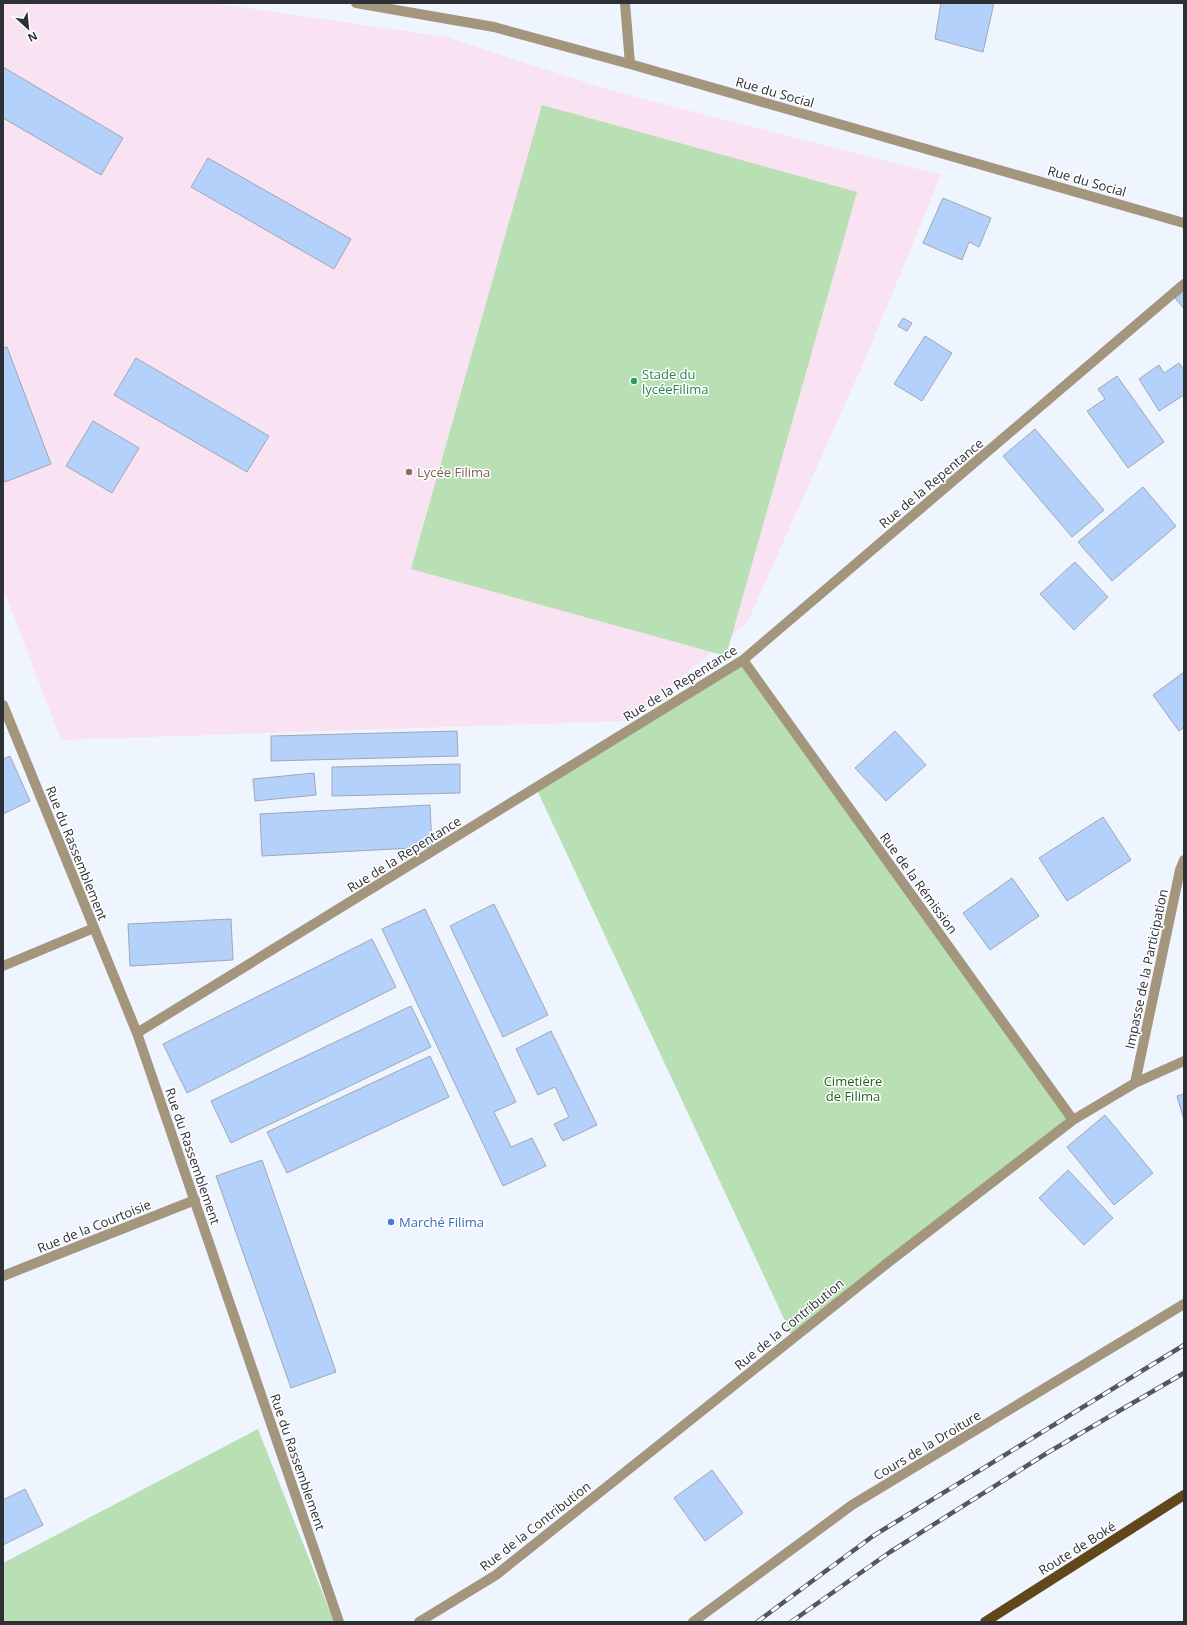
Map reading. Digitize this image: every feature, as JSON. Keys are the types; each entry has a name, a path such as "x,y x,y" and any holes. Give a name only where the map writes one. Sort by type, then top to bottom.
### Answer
{"main road":[{"name":"Route de Boké","path":"985,1622 1184,1495"}],"street":[{"name":"Rue du Social","path":"356,3 494,27 630,64 1184,223"},
{"path":"625,3 630,64"},
{"name":"Rue de la Repentance","path":"137,1033 743,660 1184,284"},
{"name":"Rue de la Rémission","path":"743,660 1073,1120"},
{"name":"Rue du Rassemblement","path":"3,705 137,1033 339,1622"},
{"name":"Impasse de la Participation","path":"1135,1083 1180,870 1184,860"},
{"path":"3,966 94,928"},
{"name":"Rue de la Contribution","path":"419,1622 496,1575 877,1271 1073,1120 1135,1083 1184,1061"},
{"name":"Rue de la Courtoisie","path":"3,1276 195,1200"},
{"name":"Cours de la Droiture","path":"693,1622 852,1505 1184,1304"}],"shaded area":[{"name":"Lycée Filima","path":"3,3 212,3 447,37 609,90 941,175 867,355 747,623 628,721 61,740 3,588"}],"green space":[{"name":"Stade du lycéeFilima","path":"542,105 857,192 726,656 411,569"},
{"name":"Cimetière de Filima","path":"743,660 1073,1120 793,1338 536,788"},
{"path":"258,1429 334,1622 3,1622 3,1563"}],"building":[{"path":"941,3 994,3 983,52 935,39"},
{"path":"3,67 123,138 101,175 3,118"},
{"path":"208,158 351,239 334,269 191,187"},
{"path":"943,198 991,218 979,247 969,242 962,260 923,243"},
{"path":"1184,291 1184,309 1175,298"},
{"path":"903,318 912,323 907,331 898,326"},
{"path":"925,336 952,353 922,401 894,384"},
{"path":"7,347 51,464 5,482 3,477 3,348"},
{"path":"136,358 269,436 247,472 114,395"},
{"path":"1179,363 1184,370 1184,395 1159,411 1139,379 1159,365 1164,373"},
{"path":"1117,376 1164,442 1128,468 1087,411 1105,399 1098,389"},
{"path":"93,421 139,448 112,493 66,466"},
{"path":"1035,429 1104,510 1072,537 1003,456"},
{"path":"1143,487 1176,526 1112,581 1078,542"},
{"path":"1075,562 1108,597 1074,630 1040,594"},
{"path":"1184,672 1184,727 1179,731 1153,695"},
{"path":"457,731 458,756 271,761 271,736"},
{"path":"895,731 926,765 886,801 855,768"},
{"path":"10,756 30,801 3,814 3,759"},
{"path":"460,764 460,793 332,796 332,767"},
{"path":"314,773 316,795 255,801 253,779"},
{"path":"430,805 432,847 262,856 260,814"},
{"path":"1103,817 1131,860 1067,901 1039,858"},
{"path":"1012,878 1039,916 990,950 963,913"},
{"path":"494,904 548,1015 503,1037 450,926"},
{"path":"425,909 516,1102 494,1112 511,1147 532,1138 546,1166 503,1186 382,929"},
{"path":"231,919 233,960 130,966 128,924"},
{"path":"372,939 396,987 187,1093 163,1044"},
{"path":"411,1006 431,1047 231,1143 211,1101"},
{"path":"551,1031 597,1125 563,1141 554,1124 569,1117 555,1087 538,1095 516,1049"},
{"path":"430,1056 449,1097 287,1173 267,1132"},
{"path":"1184,1094 1184,1120 1177,1096"},
{"path":"1105,1115 1153,1173 1114,1205 1067,1147"},
{"path":"262,1160 336,1372 291,1388 216,1176"},
{"path":"1068,1170 1113,1218 1084,1245 1039,1198"},
{"path":"712,1470 743,1513 705,1541 674,1498"},
{"path":"25,1489 43,1525 3,1545 3,1500"}],"railway":[{"path":"757,1622 873,1536 1184,1345"},
{"path":"791,1622 890,1552 1047,1453 1184,1373"}],"place":[{"name":"Stade du lycéeFilima","path":"634,381"},
{"name":"Lycée Filima","path":"409,472"},
{"name":"Marché Filima","path":"391,1222"}]}
